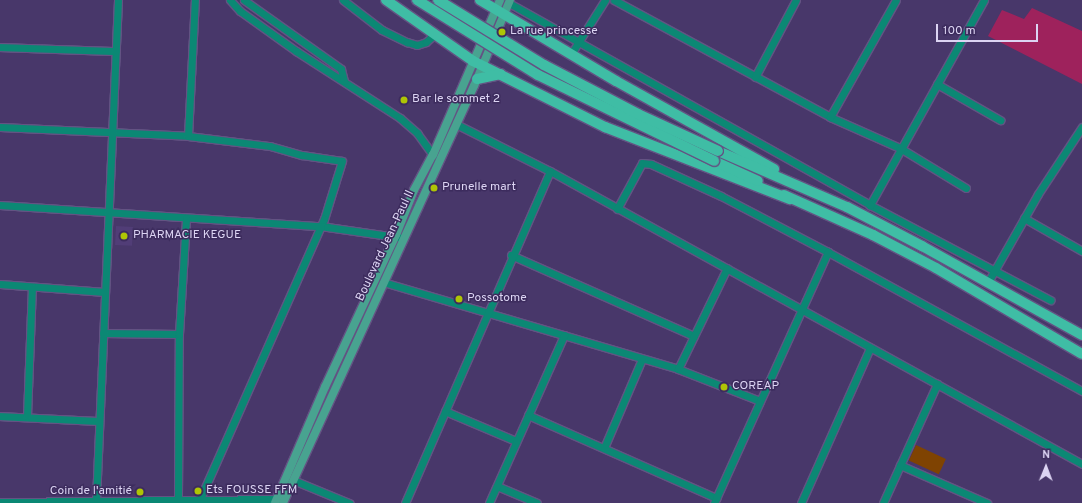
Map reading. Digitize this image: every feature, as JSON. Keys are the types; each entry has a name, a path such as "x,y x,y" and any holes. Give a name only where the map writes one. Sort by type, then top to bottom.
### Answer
{"main road":[{"path":"386,0 478,64 605,127 790,198"},
{"path":"417,0 538,76 790,198 873,235 936,268 1082,354"},
{"path":"438,0 544,66 638,114 718,151 812,191"},
{"path":"480,0 500,14 616,81 812,191 922,246 1082,335"},
{"name":"Boulevard Jean-Paul II","path":"500,0 500,14"},
{"name":"Boulevard Jean-Paul II","path":"280,501 293,480 383,282 400,236 414,190 478,64 500,14 510,2"},
{"name":"Boulevard Jean-Paul II","path":"280,501 325,387 456,124 477,79 478,64"},
{"path":"477,79 500,74"}],"street":[{"path":"96,500 98,421 110,212 118,0"},
{"path":"188,136 195,0"},
{"path":"230,0 240,11 400,118 417,132 433,154"},
{"path":"244,0 341,69 344,81"},
{"path":"343,0 382,30 407,42 418,45 426,42 435,34"},
{"path":"571,54 605,0"},
{"path":"614,0 830,117 900,148 966,188"},
{"path":"830,117 896,0"},
{"path":"870,204 984,0"},
{"path":"755,77 793,1"},
{"path":"510,2 578,42 993,272 1050,300"},
{"path":"0,47 116,51"},
{"path":"937,84 1000,120"},
{"path":"456,124 550,171 1082,464"},
{"path":"0,127 188,136 270,146 302,155 342,161 320,227 200,499"},
{"path":"988,282 1024,218 1082,127"},
{"path":"617,209 642,163 646,162 721,196 828,252 1082,391"},
{"path":"405,503 488,313 511,255 550,171"},
{"path":"0,205 320,227 400,236"},
{"path":"178,499 178,334 186,218"},
{"path":"1024,218 1082,251"},
{"path":"528,415 604,448 715,500 828,252"},
{"path":"511,255 694,336"},
{"path":"678,369 727,268"},
{"path":"383,282 678,369 760,401"},
{"path":"0,284 105,292"},
{"path":"27,416 32,287"},
{"path":"103,332 178,334"},
{"path":"489,503 564,335"},
{"path":"800,503 870,348"},
{"path":"604,448 642,359"},
{"path":"883,503 936,384"},
{"path":"445,411 516,441"},
{"path":"0,416 27,416 98,421"},
{"path":"900,465 987,503"},
{"path":"293,480 349,503"},
{"path":"496,486 537,503"},
{"path":"0,502 178,499 280,501"}],"shaded area":[{"path":"1032,8 1082,31 1082,84 988,36 1002,10 1024,19"},
{"name":"PHARMACIE KEGUE","path":"116,226 133,227 132,246 115,245"},
{"path":"916,445 946,459 939,474 909,460"}],"place":[{"name":"La rue princesse","path":"502,32"},
{"name":"Bar le sommet 2","path":"404,100"},
{"name":"Prunelle mart","path":"434,188"},
{"name":"PHARMACIE KEGUE","path":"124,236"},
{"name":"Possotome","path":"459,299"},
{"name":"COREAP","path":"724,387"},
{"name":"Ets FOUSSE FFM","path":"198,491"},
{"name":"Coin de l'amitié","path":"140,492"}]}
